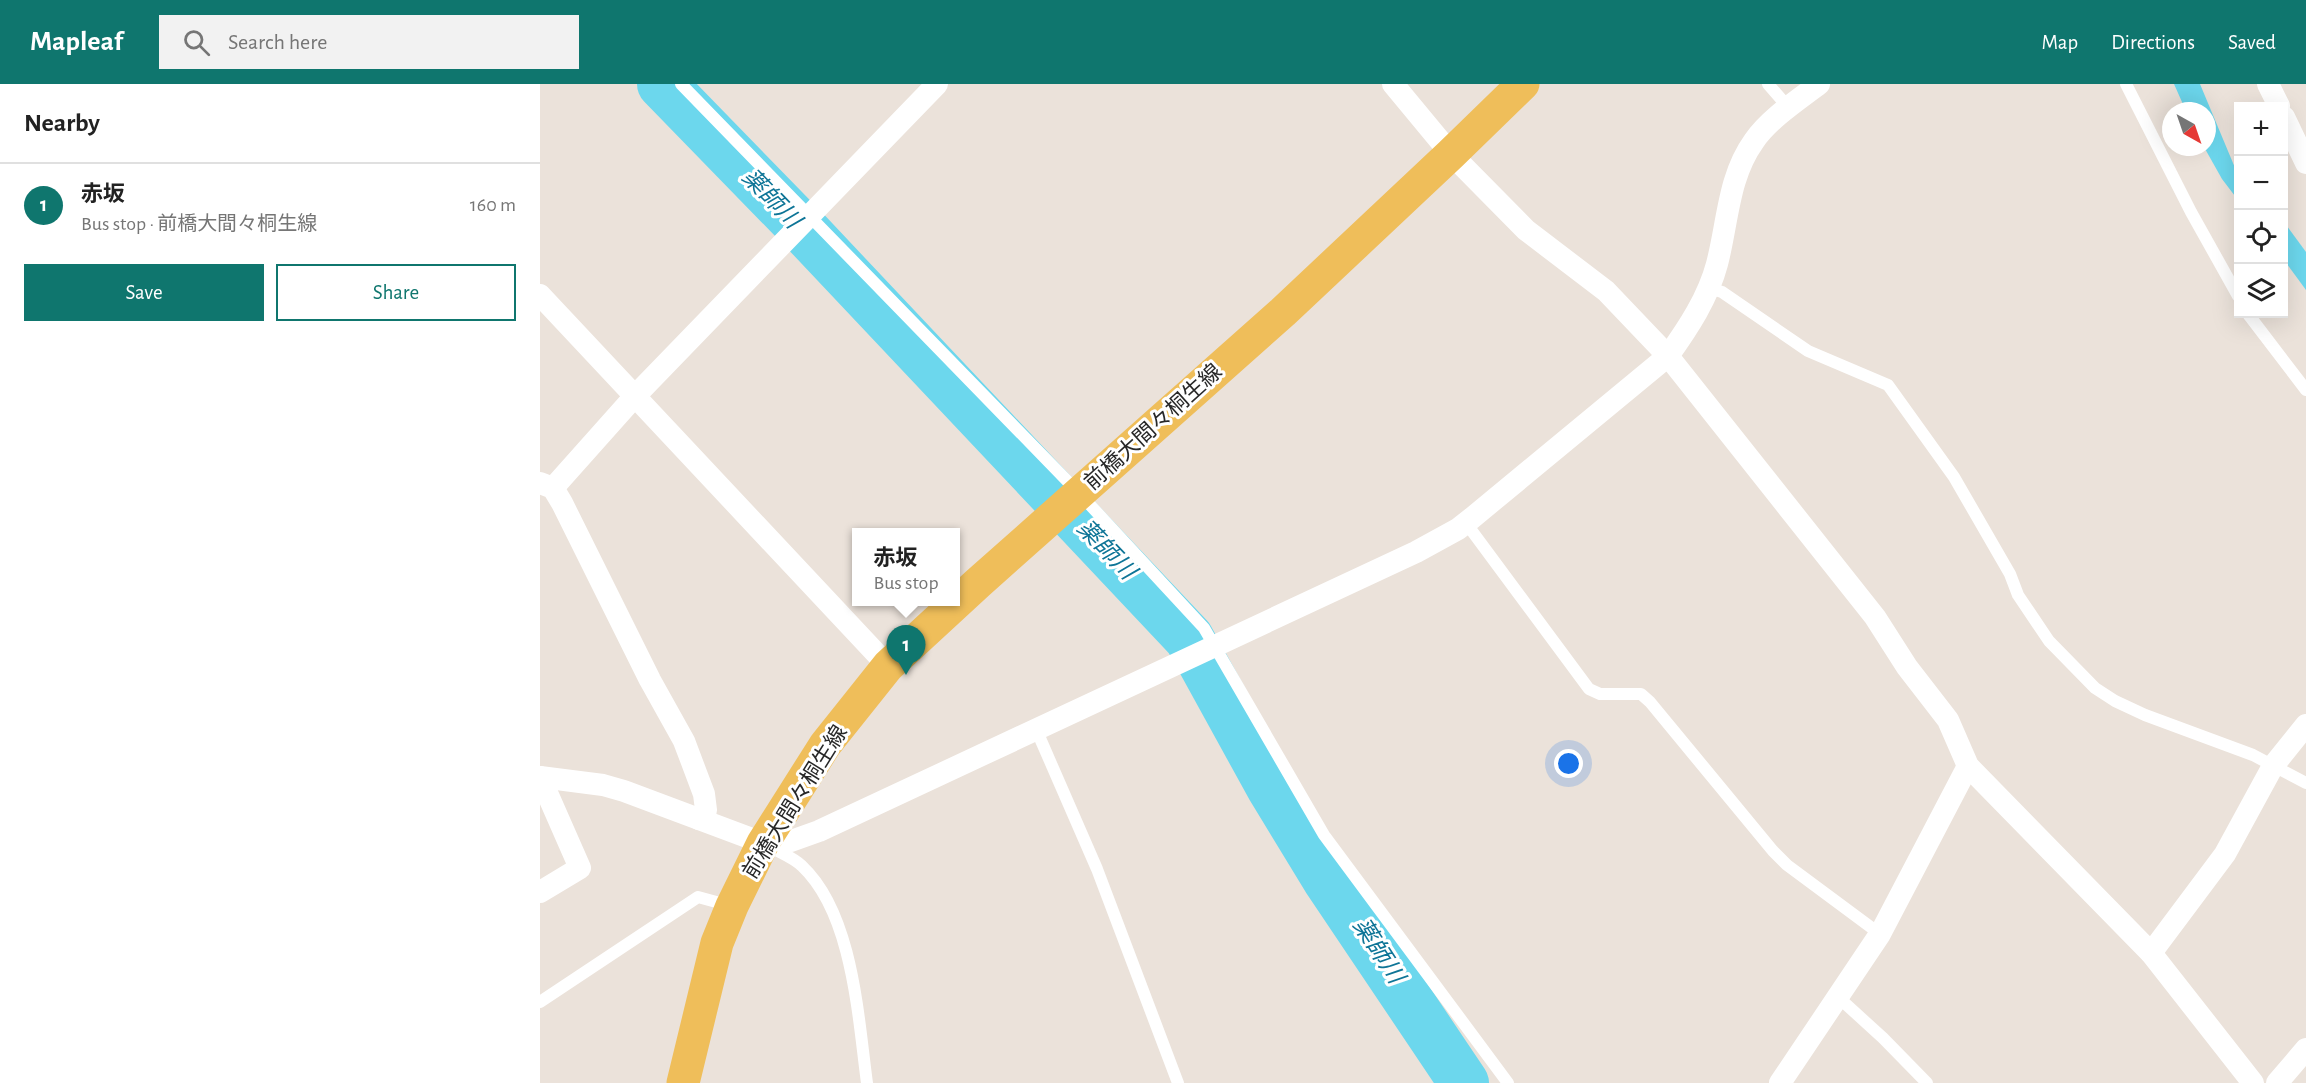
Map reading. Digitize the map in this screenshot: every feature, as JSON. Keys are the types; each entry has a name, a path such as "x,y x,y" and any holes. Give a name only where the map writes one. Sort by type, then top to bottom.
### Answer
{"main road":[{"name":"前橋大間々桐生線","path":"960,601 1283,312 1523,84"},
{"name":"前橋大間々桐生線","path":"683,1083 717,943 732,906 763,843 825,745 888,666 954,606"}],"street":[{"path":"699,819 705,810 704,794 684,741 546,485 937,84"},
{"path":"1393,84 1451,154 1526,230 1606,291 1668,356 1875,616 1907,667 1948,720 1968,766 2151,953 2253,1083"},
{"path":"540,777 603,785 763,843 791,841 819,831 1416,552 1466,523 1668,356 1681,338 1709,288 1717,265 1737,172 1754,141 1788,108 1819,84"},
{"path":"2268,84 2277,102"},
{"path":"2288,127 2306,163"},
{"path":"540,295 888,666"},
{"path":"2151,953 2225,854 2273,766 2306,724"},
{"path":"1780,1083 1880,934 1968,766"},
{"path":"540,777 580,868 540,892"},
{"path":"2277,1083 2306,1049"}],"lane":[{"path":"681,84 1079,493 1204,628 1324,835 1508,1083"},
{"path":"1768,84 1788,108"},
{"path":"2126,84 2234,289"},
{"path":"1709,288 1722,292 1808,351 1888,385 1954,477 2010,574 2019,596 2049,641 2095,688 2115,701 2145,715 2253,755 2306,783"},
{"path":"2251,318 2306,390"},
{"path":"1466,523 1589,688 1600,694 1641,694 1773,851 1787,865 1880,934"},
{"path":"1036,729 1098,869 1178,1083"},
{"path":"763,843 802,865 824,894 840,927 852,981 867,1083"},
{"path":"540,1002 698,897 732,906"},
{"path":"1838,997 1927,1083"}],"water":[{"path":"2174,84 2200,84 2208,102 2182,102"},
{"path":"2216,122 2234,165 2234,195 2209,156 2216,156"},
{"path":"2288,227 2306,252 2306,290 2288,265"}],"waterway":[{"name":"薬師川","path":"662,84 808,234 1189,638 1271,787 1327,879 1464,1083"}],"place":[{"name":"赤坂","path":"906,675"}]}
